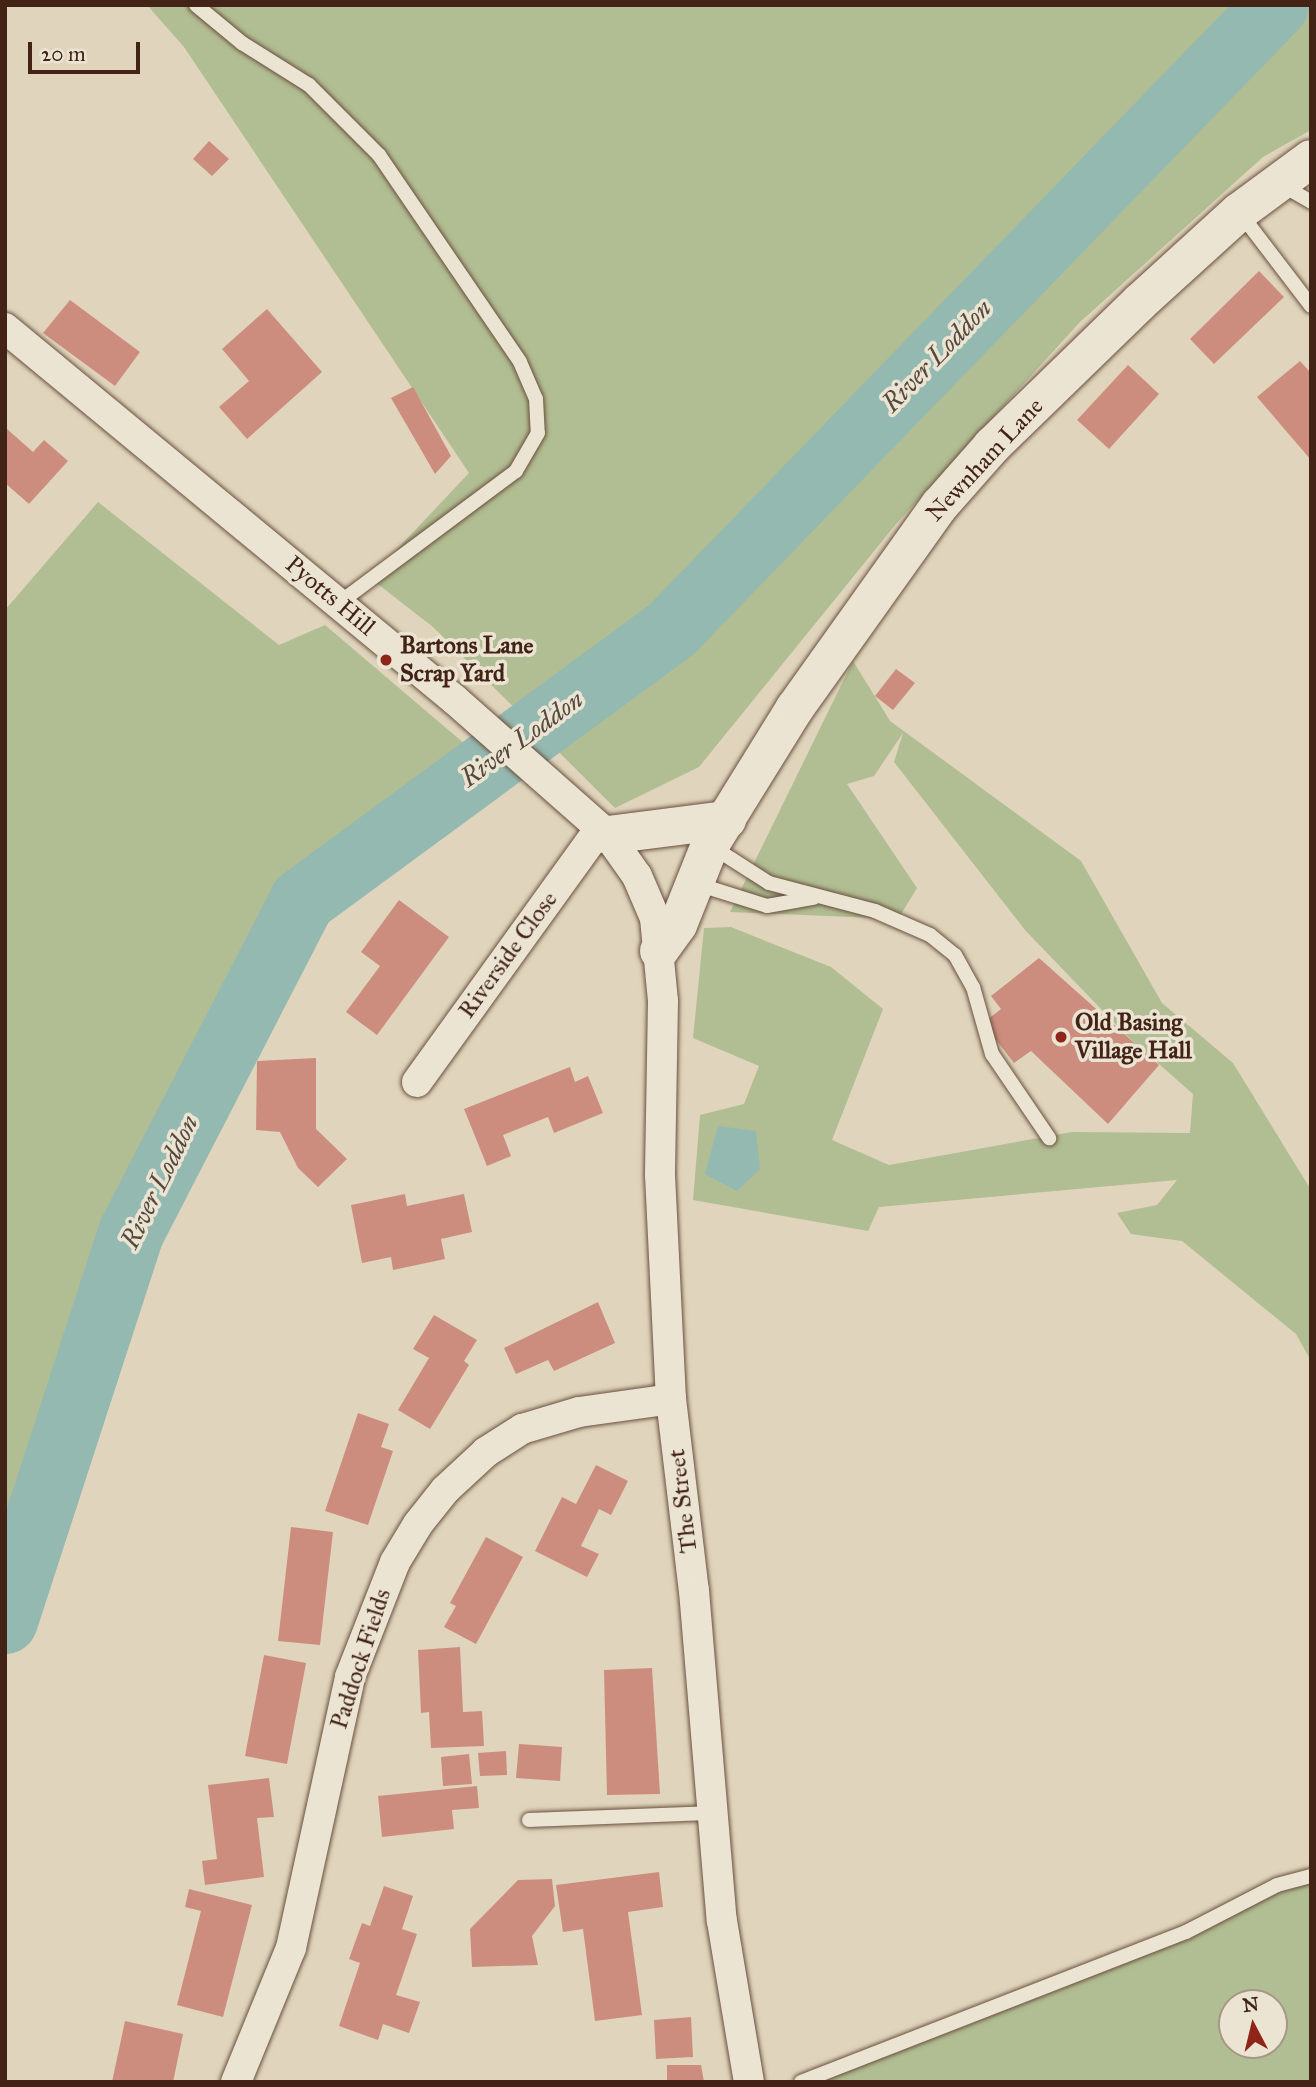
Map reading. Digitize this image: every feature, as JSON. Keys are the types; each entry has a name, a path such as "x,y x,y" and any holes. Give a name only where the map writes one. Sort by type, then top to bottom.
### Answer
{"street":[{"name":"Newnham Lane","path":"657,935 678,925 692,883 719,832 847,629 940,505 992,446 1239,212 1311,159"},
{"name":"Pyotts Hill","path":"5,328 455,700 604,831 637,876 657,935"},
{"path":"604,831 719,832"},
{"name":"Riverside Close","path":"417,1082 604,831"},
{"name":"The Street","path":"657,935 663,1001 662,1280 671,1399 714,1813 722,1922 749,2082"},
{"name":"Paddock Fields","path":"236,2082 291,1948 349,1677 395,1562 418,1524 444,1490 486,1452 522,1429 579,1412 671,1399"}],"lane":[{"path":"196,5 242,43 309,85 379,155 520,362 536,399 538,433 516,471 339,603"},
{"path":"1278,182 1311,202"},
{"path":"1239,212 1311,306"},
{"path":"719,832 769,883 815,898 874,911 930,935 955,955 973,987 992,1054 1049,1138"},
{"path":"692,883 767,906 815,898"},
{"path":"530,1820 714,1813"},
{"path":"801,2082 1186,1932 1276,1885 1311,1876"}],"green space":[{"path":"147,5 1311,5 1311,130 1263,157 1079,323 896,524 699,767 615,808 433,627 370,578 469,473 184,47"},
{"path":"98,502 279,645 325,625 473,751 287,895 112,1231 5,1539 5,610"},
{"path":"853,661 890,721 1081,861 1162,1003 1233,1063 1311,1190 1311,1361 1296,1334 1182,1241 1131,1234 1117,1213 1157,1205 1177,1180 879,1207 868,1231 693,1200 700,1115 744,1104 759,1066 693,1038 704,928 731,927 831,967 883,1009 832,1140 889,1165 1072,1132 1190,1133 1193,1094 1126,1035 1025,930 894,762 903,733 874,776 847,784 917,888 898,919 730,912"},
{"path":"1311,1871 1311,2082 821,2082 1188,1926"}],"water":[{"path":"718,1126 756,1131 760,1169 737,1191 705,1174"}],"building":[{"path":"209,141 229,159 212,176 193,159"},
{"path":"1259,271 1284,297 1214,364 1190,339"},
{"path":"70,300 140,352 115,386 43,333"},
{"path":"267,309 322,372 247,439 219,407 249,381 222,349"},
{"path":"1300,361 1311,373 1311,460 1257,397"},
{"path":"1128,365 1159,394 1109,449 1077,420"},
{"path":"413,387 451,456 435,474 391,398"},
{"path":"7,429 33,452 44,440 68,461 29,504 5,483"},
{"path":"896,669 915,683 893,710 875,696"},
{"path":"399,900 449,937 377,1035 346,1012 380,966 361,952"},
{"name":"Old Basing Village Hall","path":"1039,958 1159,1065 1108,1124 1031,1051 1014,1063 983,1023 1001,1009 991,996"},
{"path":"316,1058 316,1129 347,1159 318,1187 298,1168 280,1132 256,1130 257,1061"},
{"path":"570,1067 575,1082 588,1076 603,1113 554,1133 548,1117 503,1135 511,1156 487,1166 464,1109"},
{"path":"405,1194 407,1206 464,1194 472,1232 441,1239 445,1259 393,1270 391,1257 362,1263 351,1205"},
{"path":"598,1302 615,1343 554,1371 548,1360 516,1374 504,1348"},
{"path":"434,1315 477,1340 464,1361 469,1365 430,1429 398,1410 429,1358 413,1349"},
{"path":"358,1413 389,1424 381,1447 393,1451 368,1525 325,1511"},
{"path":"596,1465 628,1481 611,1515 599,1509 581,1546 599,1554 587,1577 535,1551 562,1497 576,1504"},
{"path":"291,1527 333,1532 320,1645 278,1641"},
{"path":"486,1537 523,1557 476,1644 444,1627 456,1606 450,1603"},
{"path":"460,1647 463,1712 482,1711 484,1746 431,1748 429,1712 421,1713 418,1650"},
{"path":"264,1655 306,1663 287,1764 245,1756"},
{"path":"652,1668 660,1794 607,1795 604,1670"},
{"path":"519,1744 562,1747 560,1781 516,1778"},
{"path":"506,1751 507,1775 480,1776 478,1753"},
{"path":"469,1754 472,1784 443,1786 441,1757"},
{"path":"269,1778 274,1817 257,1818 264,1877 205,1885 202,1861 217,1859 208,1785"},
{"path":"477,1786 479,1808 452,1810 454,1829 382,1837 378,1796"},
{"path":"659,1872 663,1907 628,1912 642,2015 595,2021 583,1929 563,1932 556,1885"},
{"path":"552,1879 555,1906 532,1936 538,1965 472,1967 470,1929 518,1880"},
{"path":"384,1886 413,1896 402,1929 417,1934 396,1995 420,2002 409,2033 383,2024 378,2040 339,2026 360,1963 349,1959 362,1923 370,1926"},
{"path":"189,1889 252,1905 223,2017 177,2005 201,1911 185,1907"},
{"path":"691,2017 693,2057 656,2059 654,2020"},
{"path":"125,2021 183,2034 173,2082 112,2082"},
{"path":"667,2065 701,2065 704,2082 667,2082"}],"waterway":[{"name":"River Loddon","path":"5,1621 131,1233 302,901 673,628 1276,5"}],"place":[{"name":"Bartons Lane Scrap Yard","path":"386,660"},
{"name":"Old Basing Village Hall","path":"1061,1037"}]}
